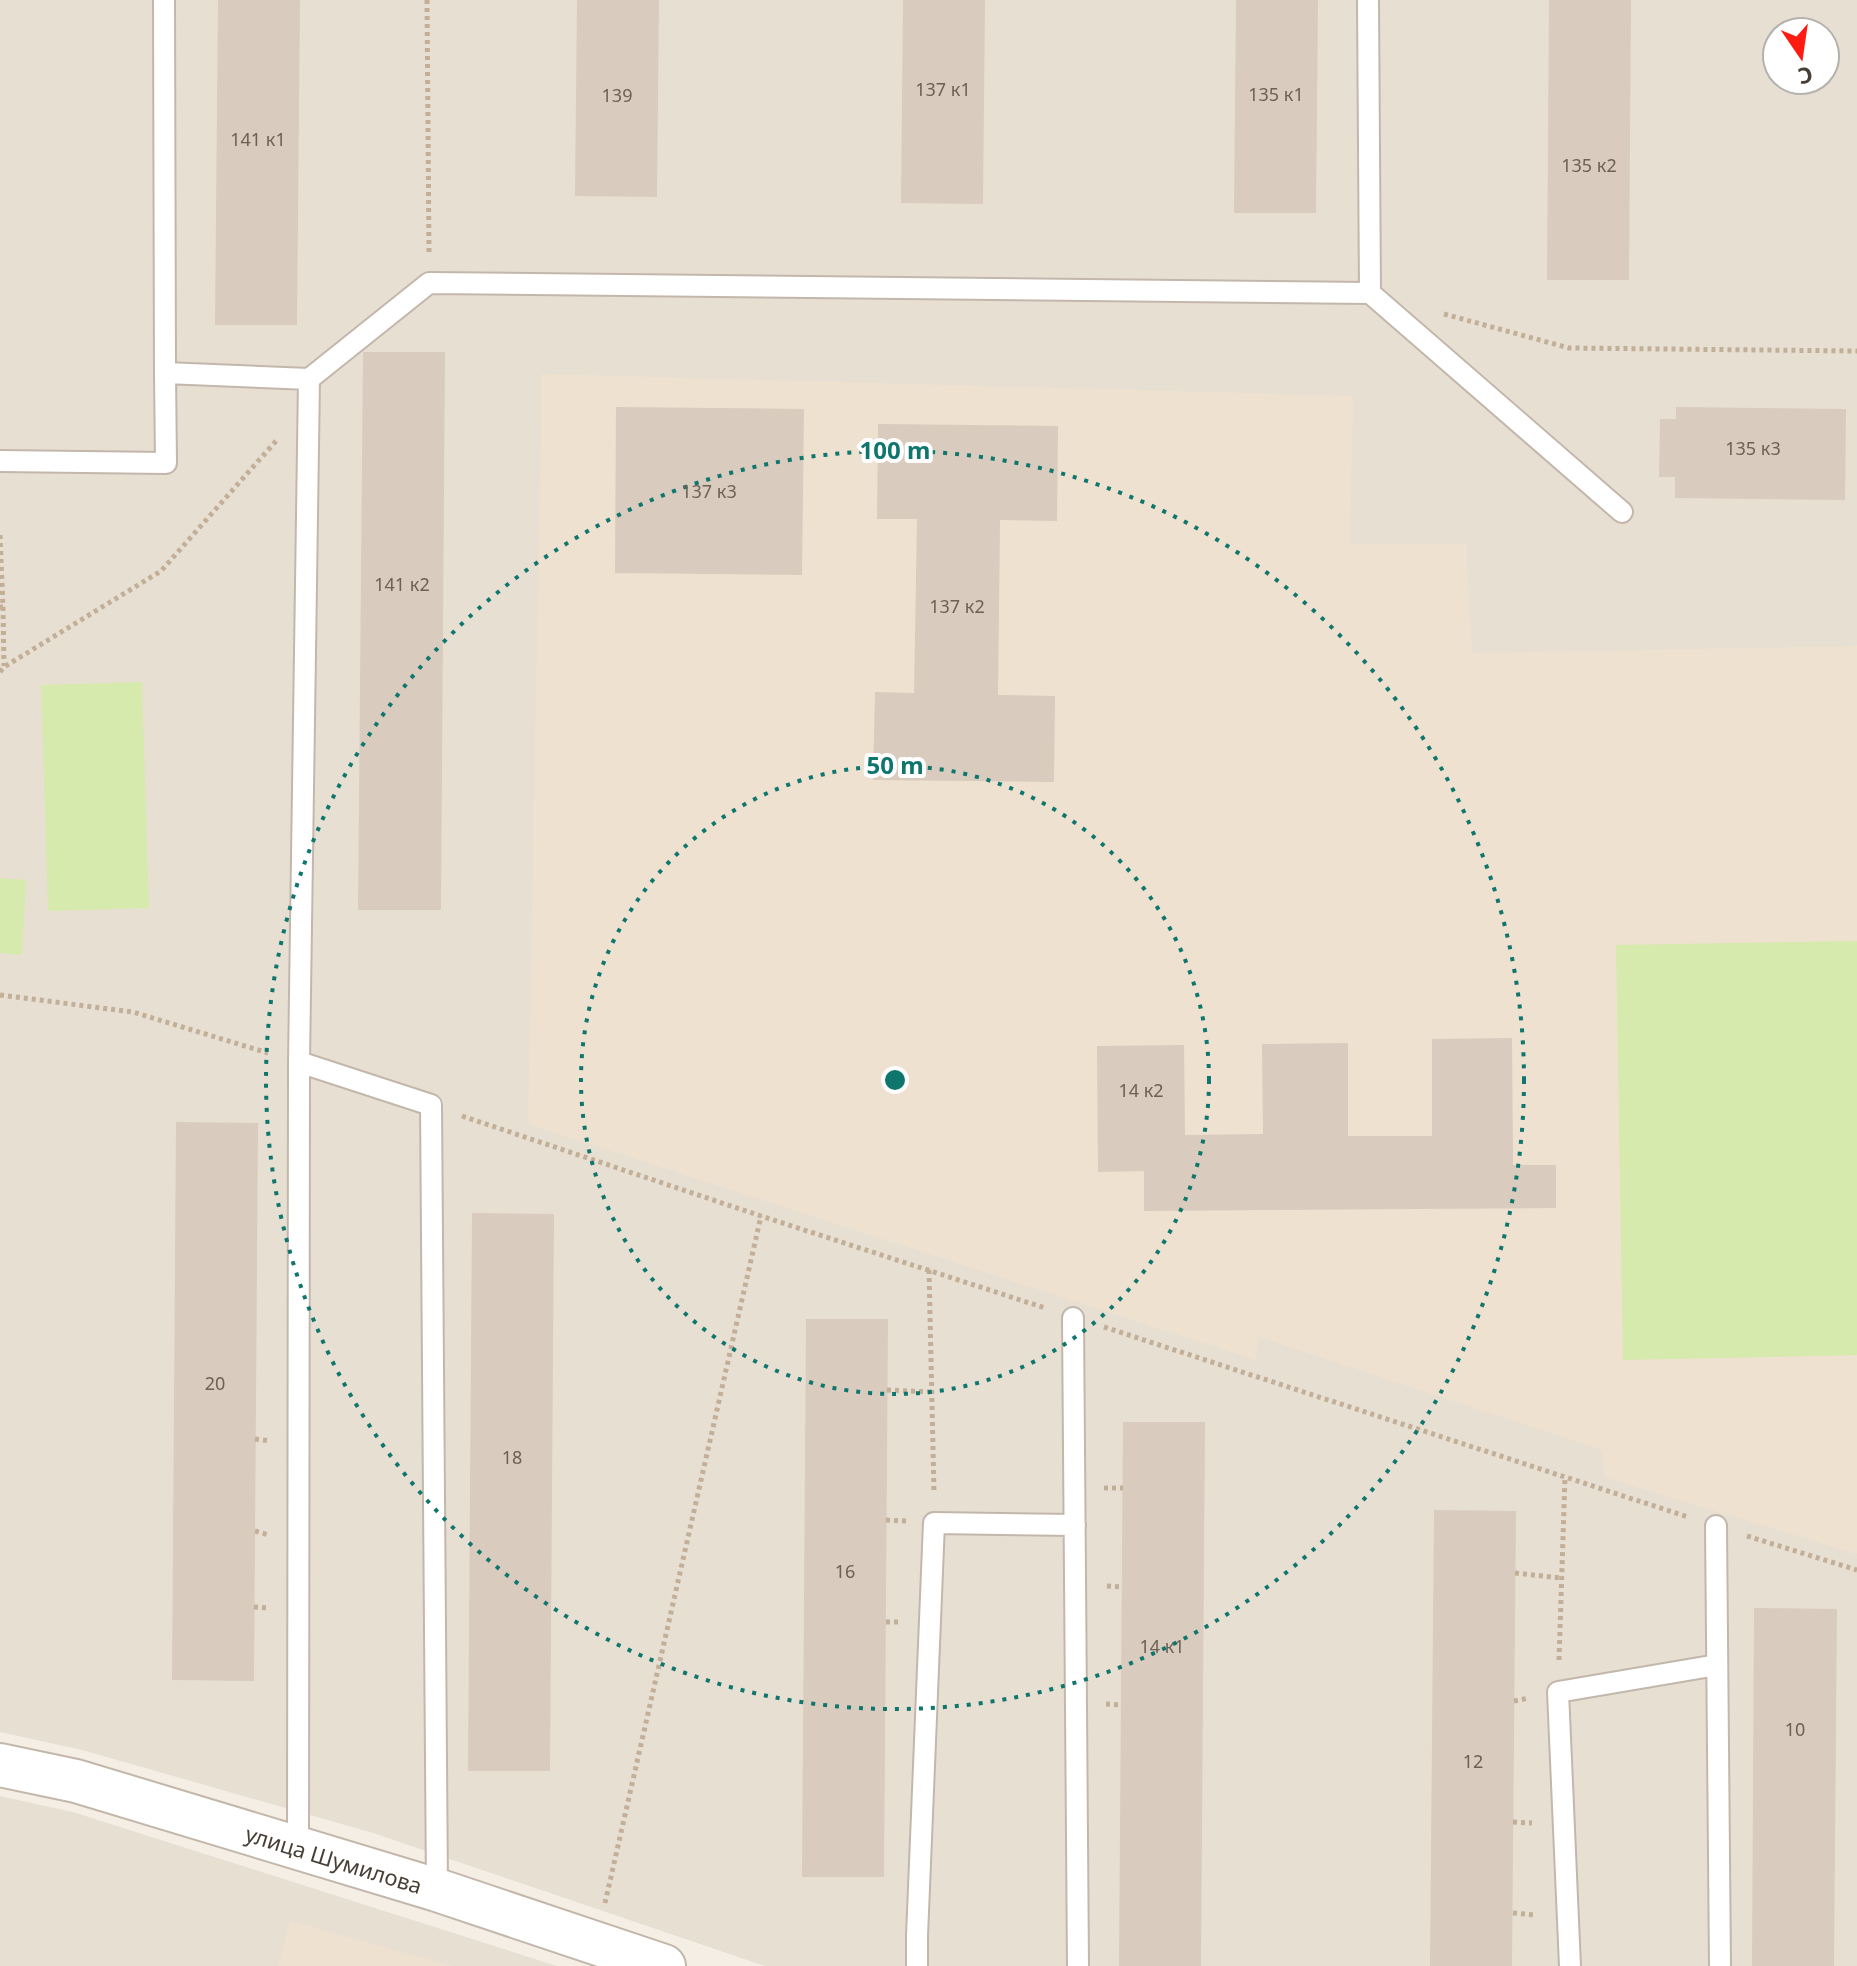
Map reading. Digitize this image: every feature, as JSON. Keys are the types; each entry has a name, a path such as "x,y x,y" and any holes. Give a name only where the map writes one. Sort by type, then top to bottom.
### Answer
{"street":[{"name":"улица Шумилова","path":"0,1765 76,1781 437,1890 664,1966"}],"lane":[{"path":"0,461 166,463 164,0"},
{"path":"1368,0 1370,293"},
{"path":"165,373 309,379 429,283 1370,293 1622,512"},
{"path":"298,1849 299,1062 309,379"},
{"path":"299,1062 431,1105 437,1890"},
{"path":"1073,1318 1078,1966"},
{"path":"917,1966 934,1523 1075,1525"},
{"path":"1716,1526 1720,1966"},
{"path":"1570,1966 1558,1692 1717,1665"}],"path":[{"path":"427,0 429,283"},
{"path":"1431,310 1569,348 1857,351"},
{"path":"2,670 161,571 309,404"},
{"path":"0,535 2,670"},
{"path":"0,995 133,1012 299,1062"},
{"path":"431,1105 1073,1318 1857,1570"},
{"path":"596,1943 761,1216"},
{"path":"929,1270 934,1523"},
{"path":"887,1390 932,1392"},
{"path":"1558,1692 1565,1477"},
{"path":"1515,1573 1561,1578"}],"shaded area":[{"path":"0,0 1857,0 1857,1966 765,1966 373,1833 82,1750 0,1732"},
{"path":"542,374 1353,396 1350,544 1466,544 1472,653 1857,646 1857,1554 1604,1477 1602,1450 1259,1337 1256,1360 528,1124"},
{"path":"0,1796 73,1812 557,1966 0,1966"},
{"path":"290,1921 452,1966 278,1966"}],"green space":[{"path":"142,682 149,908 48,911 41,685"},
{"path":"0,878 26,880 22,955 0,953"},
{"path":"1857,941 1857,1355 1623,1360 1616,945"}],"building":[{"path":"218,0 300,0 297,325 215,325"},
{"path":"577,0 659,0 657,197 575,196"},
{"path":"903,0 985,0 983,204 901,203"},
{"path":"1236,0 1318,0 1316,213 1234,213"},
{"path":"1549,0 1631,0 1629,280 1547,280"},
{"path":"363,352 445,352 441,910 358,910"},
{"path":"616,407 804,409 802,575 615,573"},
{"path":"1676,407 1846,409 1845,500 1675,498 1675,477 1659,477 1660,419 1676,419"},
{"path":"878,424 1058,426 1057,521 1000,520 998,695 1055,696 1054,782 873,780 875,692 914,693 917,519 877,519"},
{"path":"1512,1038 1513,1165 1556,1165 1556,1208 1144,1211 1144,1171 1098,1172 1097,1046 1184,1045 1185,1135 1263,1134 1262,1044 1348,1043 1348,1136 1432,1136 1432,1039"},
{"path":"176,1122 258,1123 254,1681 172,1680"},
{"path":"472,1213 554,1214 550,1771 468,1771"},
{"path":"806,1319 888,1319 884,1877 802,1877"},
{"path":"1123,1422 1205,1422 1201,1966 1119,1966"},
{"path":"1434,1510 1516,1511 1512,1966 1430,1966"},
{"path":"1754,1608 1837,1609 1834,1966 1752,1966"}]}
